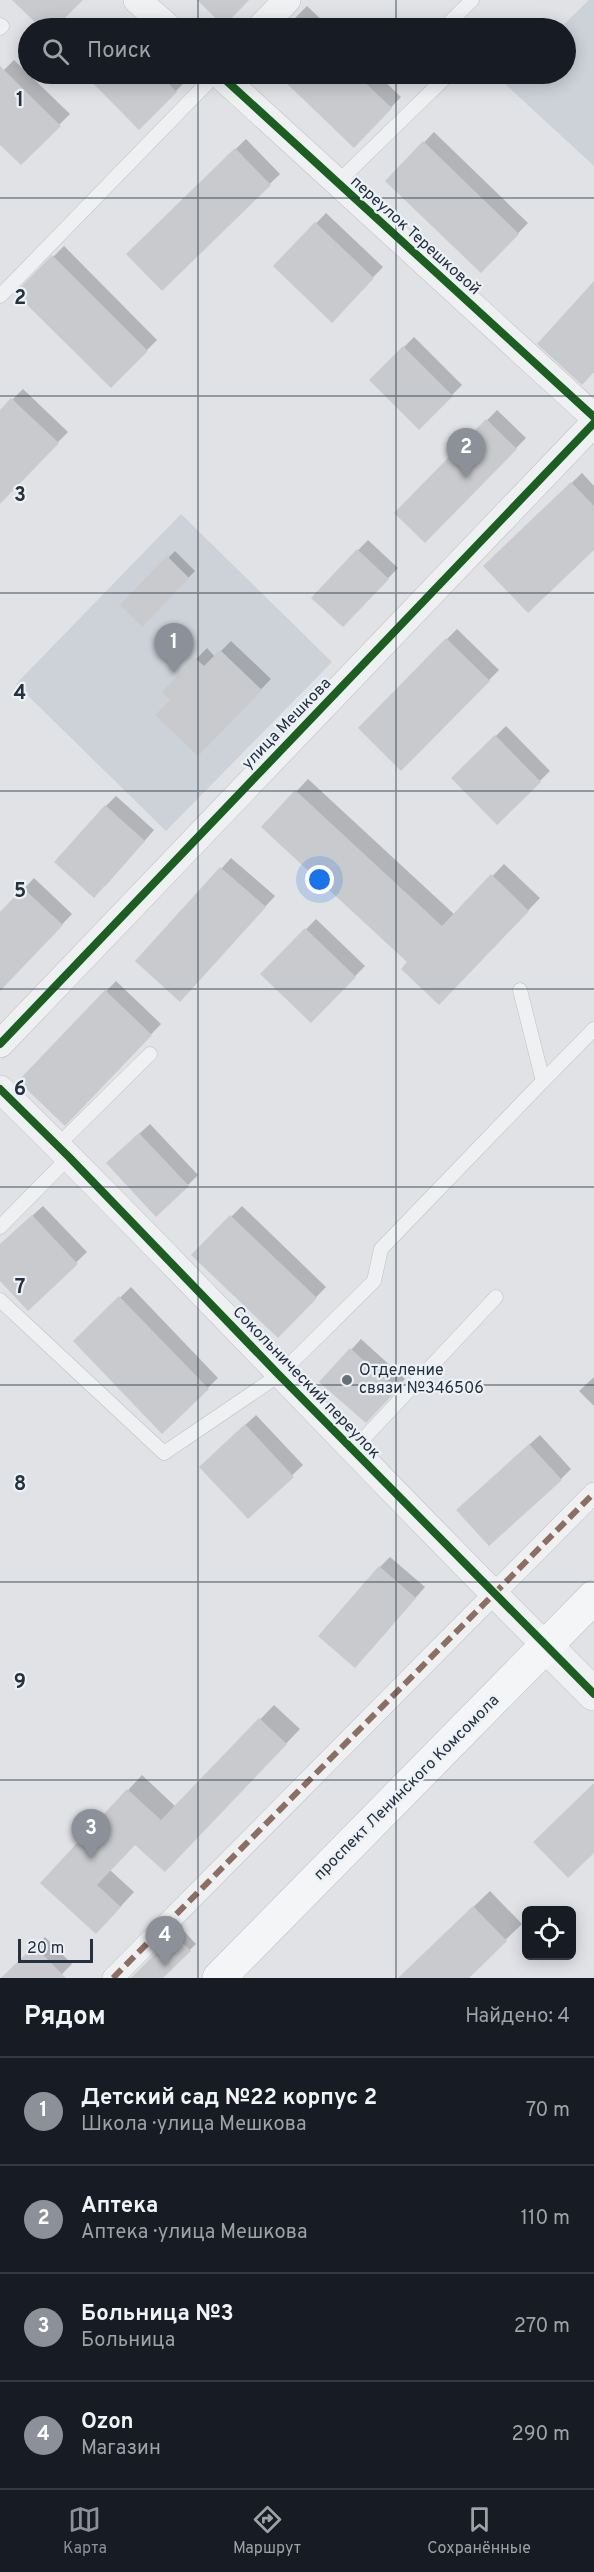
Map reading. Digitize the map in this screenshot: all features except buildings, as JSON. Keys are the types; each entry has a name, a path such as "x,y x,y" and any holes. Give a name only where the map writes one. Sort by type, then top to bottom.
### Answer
{"main road":[{"name":"проспект Ленинского Комсомола","path":"219,1978 594,1597"}],"street":[{"path":"137,0 158,18"},
{"path":"270,18 287,0"},
{"name":"переулок Терешковой","path":"228,84 594,417"},
{"name":"улица Мешкова","path":"0,1044 594,423"},
{"name":"Сокольнический переулок","path":"0,1089 494,1595 594,1694"},
{"path":"113,1978 594,1493"}],"lane":[{"path":"454,18 472,0"},
{"path":"0,296 207,84"},
{"path":"337,183 439,84"},
{"path":"519,990 543,1081"},
{"path":"0,1300 164,1453 279,1375 374,1281 381,1249 594,1029"},
{"path":"0,1227 63,1151 150,1054"},
{"path":"353,1450 496,1297"}],"shaded area":[{"path":"589,0 594,0 594,166 505,84 576,84 576,18 570,18"},
{"path":"181,514 332,662 166,831 16,684"}],"marked path":[{"path":"113,1978 594,1493"}],"cycle path":[{"path":"230,84 594,417"},
{"path":"0,1044 594,423"},
{"path":"0,1089 594,1694"}],"place":[{"name":"Аптека","path":"466,478"},
{"name":"Детский сад №22 корпус 2","path":"174,673"},
{"name":"Отделение связи №346506","path":"347,1380"},
{"name":"Больница №3","path":"91,1859"},
{"name":"Ozon","path":"165,1966"}]}
